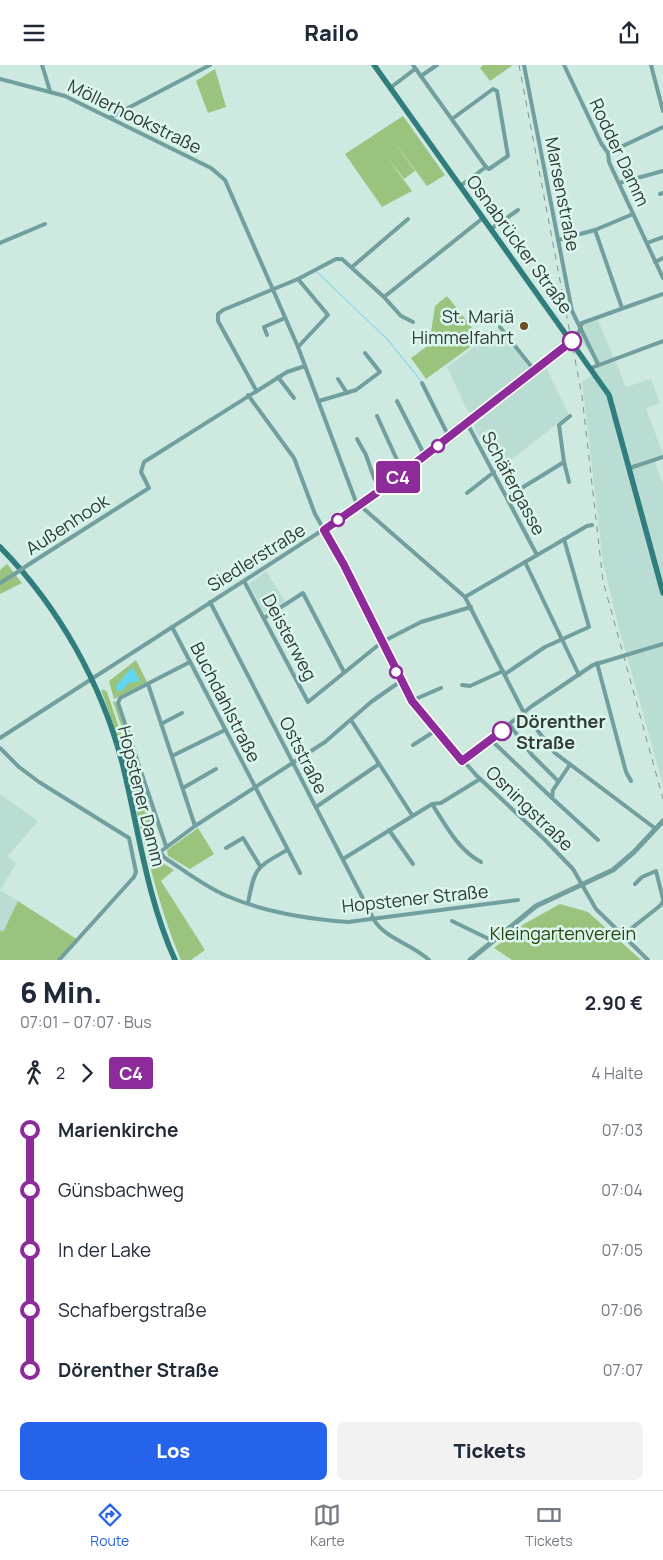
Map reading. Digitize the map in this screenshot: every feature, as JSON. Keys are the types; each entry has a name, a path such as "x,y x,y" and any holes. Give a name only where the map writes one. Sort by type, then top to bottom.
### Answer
{"main road":[{"name":"Osnabrücker Straße","path":"374,65 609,395 663,593"},
{"name":"Hopstener Damm","path":"0,547 54,612 92,678 122,765 147,877 156,910 175,960"}],"street":[{"path":"42,65 50,91"},
{"path":"111,117 210,65"},
{"path":"421,76 437,65"},
{"name":"Marsenstraße","path":"524,65 572,311 575,321 581,325"},
{"name":"Rodder Damm","path":"564,65 600,143 608,153 608,159 663,278"},
{"path":"651,65 663,111"},
{"path":"390,88 414,67 486,167"},
{"name":"Möllerhookstraße","path":"0,79 50,91 111,117 211,168 225,180 272,289"},
{"path":"452,119 493,89 497,91 508,156 488,169 486,167 460,186"},
{"path":"608,153 663,127"},
{"path":"619,183 663,171"},
{"path":"491,229 518,210"},
{"path":"558,241 595,230 633,214"},
{"path":"384,297 483,218"},
{"path":"352,267 408,219"},
{"path":"0,243 45,224"},
{"path":"595,230 622,308"},
{"path":"647,243 663,237"},
{"path":"655,262 663,258"},
{"path":"256,391 218,321 218,315 223,310 298,279 336,259 342,259 352,267 401,316 412,322"},
{"path":"298,279 328,315 298,347"},
{"path":"272,289 298,347 353,496 360,506 465,597 524,713 555,753 569,766 656,829"},
{"path":"572,341 580,333 582,323 663,294"},
{"path":"267,335 264,327 285,318"},
{"name":"Osnabrücker Straße","path":"581,325 598,364"},
{"path":"500,327 534,371"},
{"name":"Siedlerstraße","path":"0,738 360,506 572,341"},
{"path":"591,368 663,341"},
{"path":"318,401 356,390 380,372 365,353"},
{"path":"248,395 278,377 305,367"},
{"path":"278,377 294,399"},
{"path":"338,379 347,393"},
{"path":"422,383 449,437"},
{"name":"Außenhook","path":"0,583 149,488 141,471 144,462 248,395"},
{"name":"Osningstraße","path":"248,395 294,457 315,514 412,701 435,731 462,761 545,840 572,869 596,909 648,960"},
{"path":"397,401 418,445 426,455"},
{"path":"377,416 404,473"},
{"path":"569,481 564,462 559,425 570,416"},
{"name":"Schäfergasse","path":"467,423 537,555"},
{"path":"357,439 366,455 374,478 382,489"},
{"path":"630,468 663,457"},
{"path":"507,497 564,462"},
{"path":"467,493 494,472"},
{"path":"465,597 587,525 592,525"},
{"path":"462,685 470,686 504,673 545,647 589,627 564,539"},
{"path":"525,562 579,675"},
{"name":"Deisterweg","path":"244,581 308,702 382,641 420,622 471,607"},
{"path":"264,617 303,593 344,672"},
{"name":"Oststraße","path":"210,602 374,920 382,932 419,951 429,960"},
{"name":"Buchdahlstraße","path":"172,627 300,873"},
{"path":"462,761 524,713 598,663 663,644"},
{"path":"190,662 120,698 118,703 166,846 325,742 371,702 401,681"},
{"path":"598,663 626,772 631,781"},
{"path":"148,684 196,826"},
{"path":"412,701 441,688"},
{"path":"161,723 182,713"},
{"path":"352,720 412,815"},
{"path":"510,725 532,755 558,781"},
{"path":"172,756 225,729"},
{"path":"413,745 435,731"},
{"path":"491,740 598,840"},
{"path":"0,749 39,782 124,834 130,844 136,872 134,877 59,960"},
{"path":"316,807 379,764"},
{"path":"552,798 553,790 569,766"},
{"path":"183,788 216,769"},
{"path":"343,859 412,815 432,804 441,803 480,779"},
{"path":"432,804 453,837 473,858 481,862"},
{"path":"470,960 536,907 581,886 624,862 663,821"},
{"path":"390,830 413,864"},
{"path":"226,849 242,838 260,866"},
{"name":"Hopstener Straße","path":"166,846 160,852 165,858 202,883 227,896 248,903 321,920 348,923 518,900"},
{"path":"248,903 254,876 260,866 287,849"},
{"path":"623,935 661,905 663,900 656,871 634,883"},
{"path":"452,921 492,941"}],"shaded area":[{"path":"598,320 626,387 651,379 660,403 646,408 663,454 655,463 663,484 663,785 617,621 603,562 582,381 591,377 595,360 579,338 585,324"},
{"path":"495,331 498,334 504,335 529,368 472,415 466,408 447,367"},
{"path":"546,367 568,413 567,416 497,471 474,427 475,423"},
{"path":"266,571 285,601 266,613 263,611 249,584"},
{"path":"0,794 38,821 8,856 16,864 0,890"},
{"path":"0,890 18,901 3,932 0,930"}],"green space":[{"path":"483,65 513,65 490,81 480,68"},
{"path":"215,69 226,107 208,113 196,81"},
{"path":"403,116 445,175 427,186 392,139 415,171 404,179 386,156 412,191 382,207 345,154"},
{"path":"447,296 481,339 426,379 411,358 429,345 435,306"},
{"path":"7,564 22,583 0,594 0,570"},
{"path":"136,660 147,682 114,699 109,681"},
{"path":"101,690 107,692 159,847 148,854 174,870 161,881 205,950 191,960 181,960 168,927 148,860 123,757"},
{"path":"115,701 163,844 113,702"},
{"path":"198,828 214,854 190,869 168,856 167,850"},
{"path":"18,901 78,940 59,960 0,960 0,930 3,932"},
{"name":"Kleingartenverein","path":"560,904 588,912 641,960 512,960 494,948 524,924"}],"water":[{"path":"132,667 140,681 129,683 121,691 117,691 116,686"}],"waterway":[{"path":"317,272 388,340 421,381"}],"railway":[{"path":"519,65 582,396 603,581 663,799"}],"bus line":[{"name":"C4","path":"502,731 462,761 435,731 412,701 344,565 324,530 360,506 572,341"}],"place":[{"name":"St. Mariä Himmelfahrt","path":"524,326"},
{"name":"Dörenther Straße","path":"502,731"}]}
